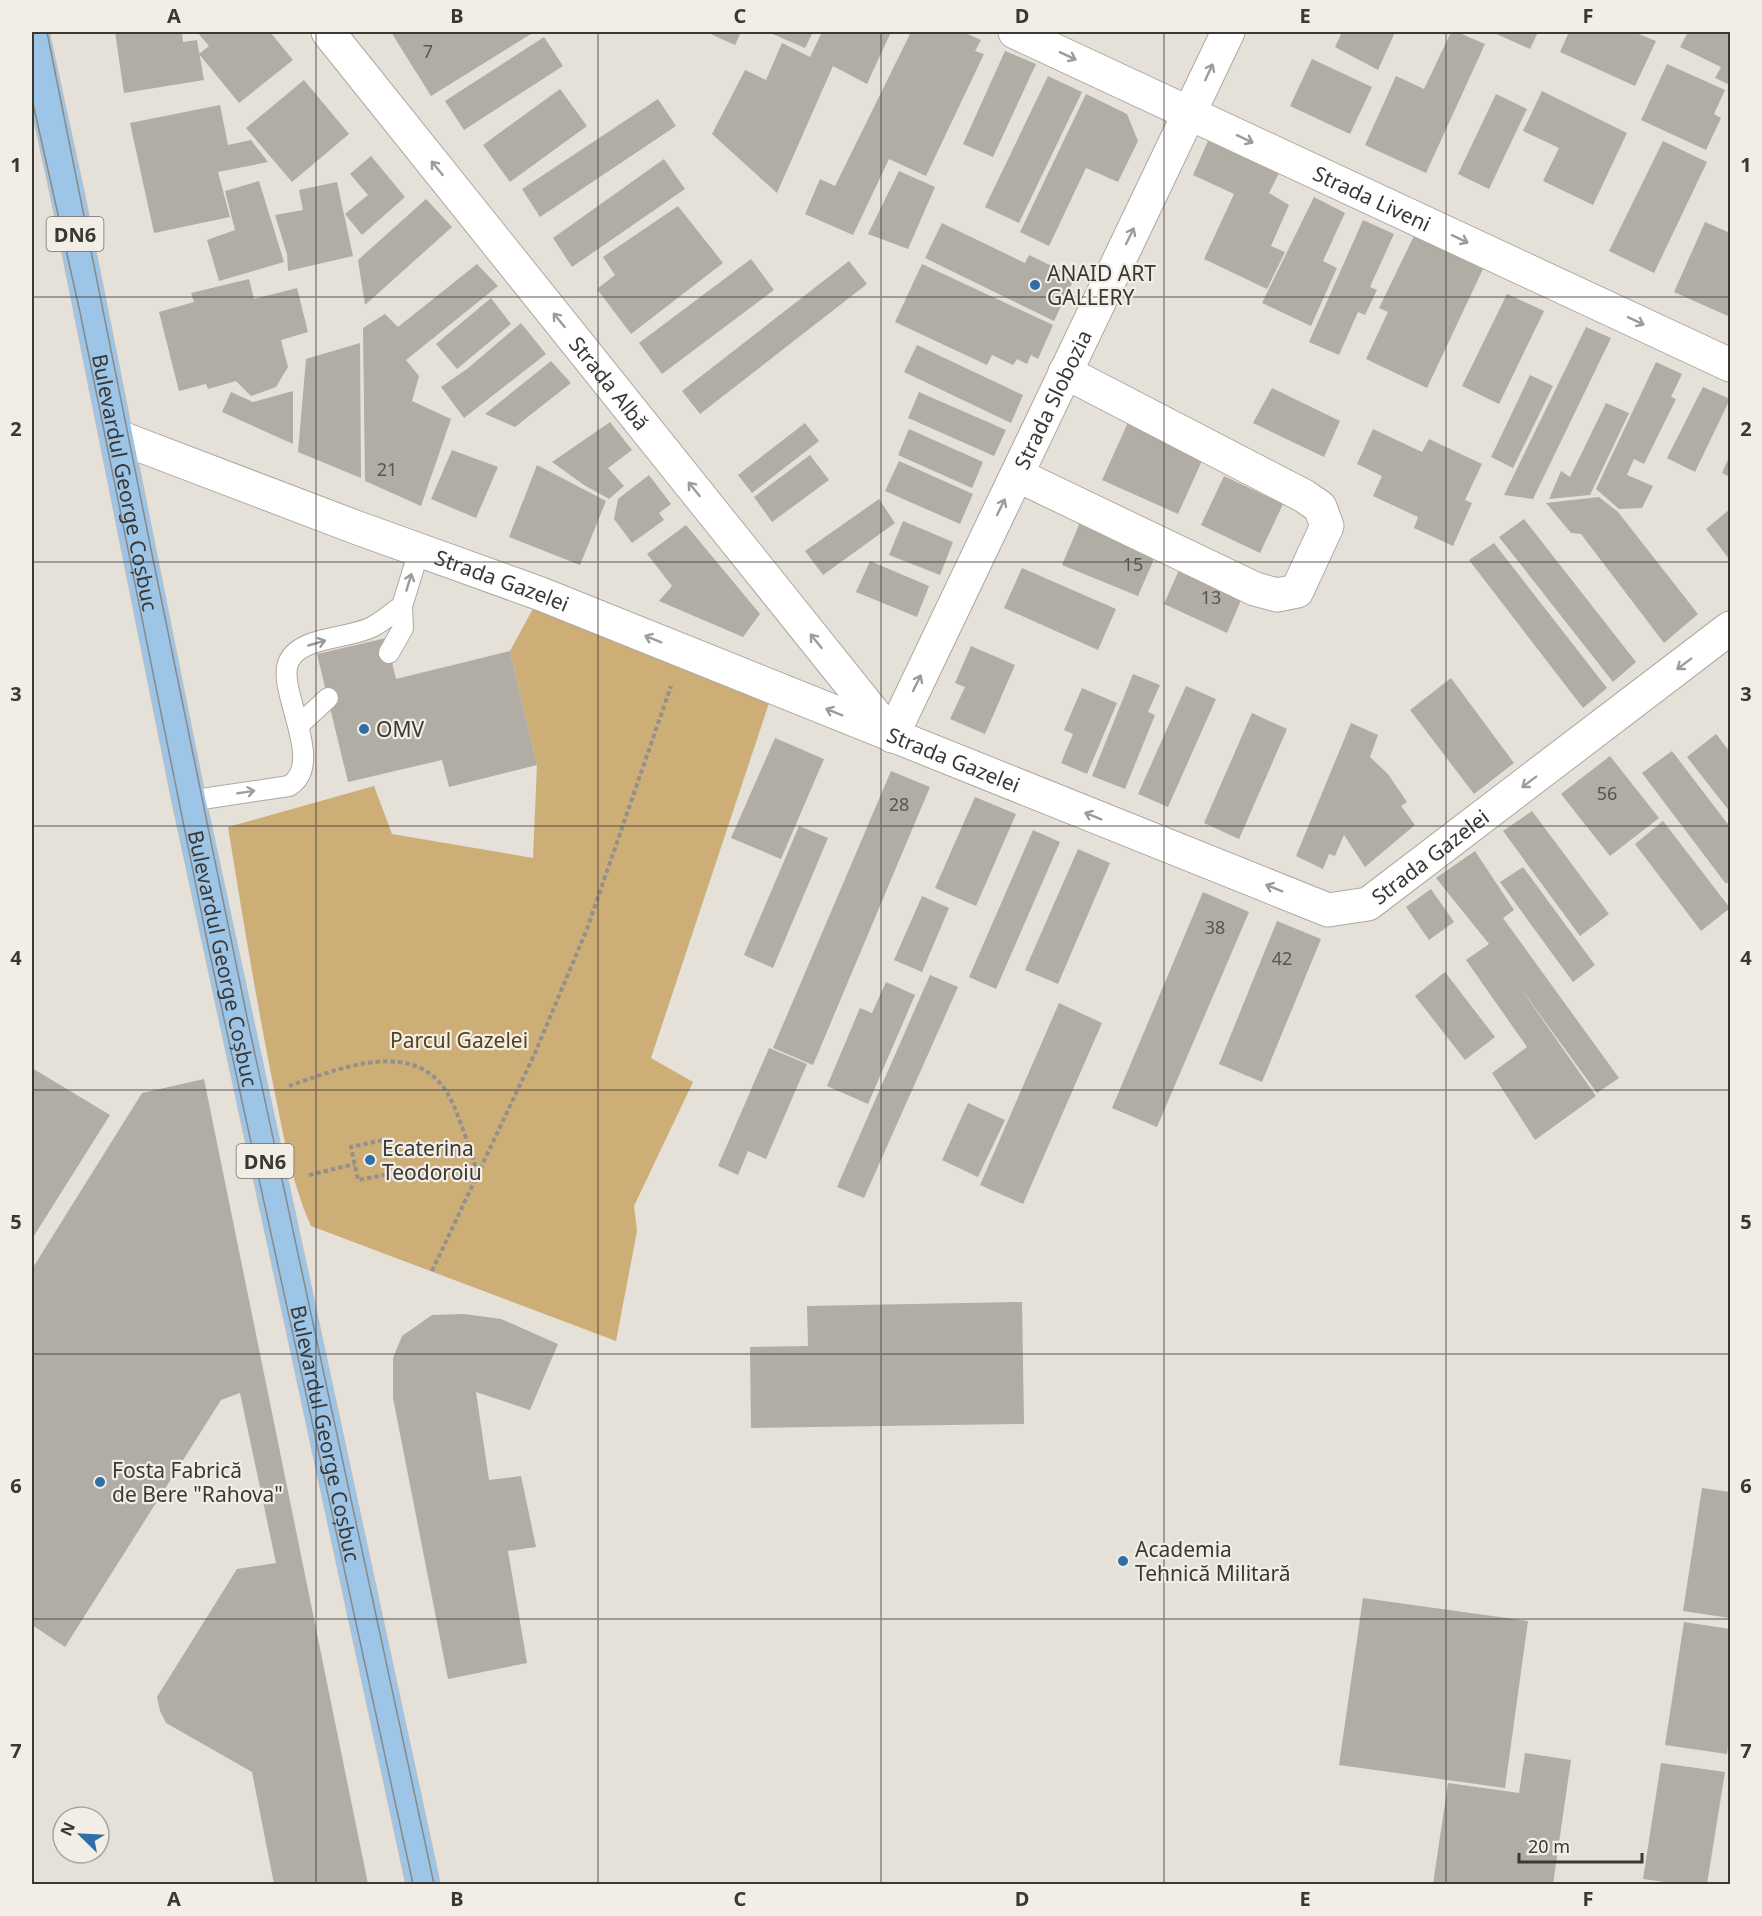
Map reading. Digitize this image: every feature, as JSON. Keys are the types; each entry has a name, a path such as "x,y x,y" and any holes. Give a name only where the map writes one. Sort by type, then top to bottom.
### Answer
{"main road":[{"name":"Bulevardul George Coșbuc","path":"32,34 252,1100 423,1884"}],"street":[{"name":"Strada Albă","path":"328,32 891,736"},
{"name":"Strada Liveni","path":"1015,32 1731,365"},
{"name":"Strada Slobozia","path":"891,736 1228,32"},
{"path":"1017,475 1255,588 1277,595 1298,591 1327,526 1320,507 1304,496 1065,372"},
{"name":"Strada Gazelei","path":"116,436 540,594 1328,910 1368,904 1731,628"}],"lane":[{"path":"389,653 402,628 402,606 419,550"},
{"path":"189,801 289,786 298,780 304,766 299,725 286,673 289,661 299,648 371,628 402,606"},
{"path":"299,725 328,698"}],"path":[{"path":"432,1271 535,1053 586,929 661,718"},
{"path":"252,1100 324,1074 361,1064 395,1060 419,1068 441,1084 457,1114 478,1175"},
{"path":"383,1140 389,1174 358,1180 355,1164 351,1147 383,1140"},
{"path":"270,1184 355,1164"}],"green space":[{"name":"Parcul Gazelei","path":"541,594 774,688 651,1058 693,1082 634,1206 637,1231 616,1341 311,1226 293,1174 280,1120 228,827 374,786 392,834 533,858 537,765 510,651"}],"building":[{"path":"115,32 182,32 183,42 197,40 204,80 124,93"},
{"path":"197,32 270,32 293,60 239,103 199,54 209,46"},
{"path":"391,32 534,32 431,96"},
{"path":"706,32 741,32 735,45"},
{"path":"768,32 813,32 805,48"},
{"path":"822,32 891,32 867,84 833,66 777,193 712,134 745,70 766,80 782,43 810,57"},
{"path":"911,32 963,32 981,40 975,51 984,54 926,176 889,159 853,235 805,214 820,179 835,186"},
{"path":"1342,32 1395,32 1378,70 1335,47"},
{"path":"1451,32 1457,32 1485,44 1426,173 1365,145 1396,76 1424,89"},
{"path":"1492,32 1538,32 1530,49"},
{"path":"1569,32 1634,32 1656,41 1635,86 1560,52"},
{"path":"1688,32 1730,32 1730,85 1715,78 1721,67 1680,47"},
{"path":"544,37 563,66 464,130 445,101"},
{"path":"1005,51 1036,64 993,157 963,144"},
{"path":"1312,59 1372,87 1350,134 1290,106"},
{"path":"1667,64 1725,90 1714,114 1721,118 1706,150 1641,120"},
{"path":"1048,76 1082,92 1019,223 985,207"},
{"path":"304,80 349,134 292,182 246,128"},
{"path":"560,89 587,126 510,182 483,145"},
{"path":"1542,91 1627,133 1593,205 1543,181 1559,148 1523,131"},
{"path":"1086,94 1127,114 1138,141 1118,182 1086,168 1049,246 1020,232"},
{"path":"1496,94 1527,109 1489,189 1458,174"},
{"path":"658,99 676,126 540,217 522,189"},
{"path":"220,105 228,145 251,140 268,162 218,172 230,217 154,233 130,123"},
{"path":"1208,141 1279,173 1269,193 1289,205 1271,246 1285,252 1267,289 1204,259 1234,194 1193,175"},
{"path":"1663,141 1707,162 1654,273 1609,251"},
{"path":"371,156 405,197 362,235 345,214 368,195 350,174"},
{"path":"664,159 685,189 572,267 553,238"},
{"path":"899,171 935,187 908,249 868,234"},
{"path":"259,181 284,262 219,281 207,240 235,230 225,191"},
{"path":"337,182 353,256 288,271 287,254 275,215 303,210 299,190"},
{"path":"1314,197 1345,213 1323,261 1337,268 1311,326 1262,303"},
{"path":"426,199 452,227 365,305 358,260"},
{"path":"678,206 723,263 631,334 597,289 615,275 603,257"},
{"path":"1363,220 1394,234 1370,287 1377,290 1365,315 1358,312 1339,355 1309,342"},
{"path":"1705,222 1728,232 1730,226 1730,309 1728,316 1674,292"},
{"path":"942,223 1025,263 1029,255 1075,277 1054,321 925,258"},
{"path":"1414,236 1483,269 1427,388 1366,359 1388,312 1379,308"},
{"path":"751,259 774,290 662,374 639,343"},
{"path":"849,261 867,284 700,414 682,391"},
{"path":"477,264 498,286 406,360 419,376 412,401 451,419 421,506 365,481 363,328 385,314 398,327"},
{"path":"922,264 1053,325 1038,359 1031,355 1027,364 1017,359 1013,365 992,355 987,365 895,322"},
{"path":"249,279 254,299 297,288 308,332 281,340 288,367 276,387 251,396 236,381 208,389 206,384 179,391 159,312 194,302 191,293"},
{"path":"1507,294 1544,311 1499,404 1462,386"},
{"path":"491,298 511,324 457,369 436,344"},
{"path":"521,323 546,354 464,418 441,387 467,369"},
{"path":"1586,327 1611,338 1533,499 1504,495"},
{"path":"360,343 361,478 298,452 306,359"},
{"path":"917,345 1023,395 1011,423 904,372"},
{"path":"551,361 571,383 515,427 485,414"},
{"path":"1656,362 1682,374 1671,397 1676,399 1644,464 1634,459 1627,475 1653,486 1642,508 1619,509 1596,489"},
{"path":"1530,375 1553,386 1513,468 1491,457"},
{"path":"1703,387 1730,399 1695,472 1667,458"},
{"path":"1272,388 1340,421 1324,457 1253,423"},
{"path":"293,391 293,444 222,412 231,392 253,402"},
{"path":"919,392 1006,430 994,456 908,418"},
{"path":"1606,403 1629,413 1590,495 1549,499 1561,471 1570,477"},
{"path":"1130,418 1206,452 1178,514 1102,480"},
{"path":"610,422 632,450 608,468 624,486 609,499 584,485 552,462"},
{"path":"805,423 819,441 752,493 738,475"},
{"path":"909,429 983,462 972,488 898,455"},
{"path":"1373,429 1422,452 1429,439 1482,464 1465,500 1472,503 1453,546 1414,528 1418,517 1373,496 1382,476 1357,464"},
{"path":"452,450 498,467 476,518 431,499"},
{"path":"810,455 829,480 772,522 754,497"},
{"path":"1730,455 1730,477 1722,473"},
{"path":"899,461 973,494 960,524 885,491"},
{"path":"537,465 606,501 580,565 509,537"},
{"path":"649,475 671,504 659,513 664,520 632,543 614,519 618,499"},
{"path":"1224,476 1283,504 1260,553 1201,525"},
{"path":"1599,497 1618,512 1698,614 1664,643 1581,534 1571,533 1546,503"},
{"path":"879,499 895,523 823,575 805,551"},
{"path":"1730,509 1730,560 1706,529"},
{"path":"1524,519 1636,662 1613,682 1499,537"},
{"path":"1081,520 1157,552 1138,596 1062,565"},
{"path":"903,521 953,542 940,575 889,555"},
{"path":"686,525 760,614 743,637 659,601 672,586 647,554"},
{"path":"1494,543 1607,688 1583,708 1469,560"},
{"path":"870,561 929,586 917,617 856,592"},
{"path":"1182,563 1245,591 1227,633 1164,604"},
{"path":"1022,568 1116,609 1098,650 1004,608"},
{"path":"386,638 396,679 510,651 537,765 449,787 442,760 348,782 317,654"},
{"path":"971,646 1015,665 985,734 950,719 965,687 955,683"},
{"path":"1133,674 1160,685 1148,712 1155,715 1125,789 1092,776"},
{"path":"1451,678 1514,763 1474,794 1410,710"},
{"path":"1186,686 1216,699 1168,807 1138,794"},
{"path":"1082,688 1117,703 1087,774 1061,763 1073,734 1064,730"},
{"path":"1252,713 1287,729 1239,839 1204,823"},
{"path":"1351,723 1378,735 1370,757 1388,774 1407,802 1401,806 1415,825 1365,867 1344,835 1335,856 1329,854 1323,869 1296,856"},
{"path":"1716,734 1730,752 1730,812 1687,757"},
{"path":"775,738 824,759 781,859 731,838"},
{"path":"1672,751 1730,827 1730,880 1726,884 1642,773"},
{"path":"1610,756 1659,818 1610,856 1561,794"},
{"path":"891,771 930,787 813,1065 773,1048"},
{"path":"975,797 1016,814 976,906 935,888"},
{"path":"1532,811 1609,914 1580,936 1503,831"},
{"path":"1663,821 1730,908 1701,931 1635,844"},
{"path":"799,826 828,838 773,968 744,955"},
{"path":"1033,830 1060,842 996,989 969,977"},
{"path":"1078,849 1110,863 1058,984 1025,970"},
{"path":"1475,851 1514,910 1503,918 1619,1078 1597,1093 1519,986 1596,1096 1535,1140 1492,1073 1527,1047 1466,960 1489,944 1436,878"},
{"path":"1523,867 1595,965 1573,982 1500,882"},
{"path":"1431,889 1454,922 1429,940 1406,907"},
{"path":"1203,892 1249,912 1157,1127 1112,1108"},
{"path":"922,896 949,908 922,972 894,960"},
{"path":"1277,921 1321,939 1262,1082 1219,1064"},
{"path":"1445,972 1495,1037 1465,1060 1415,996"},
{"path":"930,975 958,987 864,1198 837,1187"},
{"path":"886,982 915,995 868,1104 827,1086 860,1008 872,1013"},
{"path":"1059,1003 1102,1023 1023,1204 980,1185"},
{"path":"769,1048 807,1064 766,1159 748,1151 738,1175 718,1166"},
{"path":"32,1068 110,1115 32,1239"},
{"name":"Fosta Fabrică de Bere \"Rahova\"","path":"204,1079 368,1884 274,1884 252,1772 166,1723 160,1711 157,1697 237,1569 276,1563 240,1393 221,1400 65,1647 32,1625 32,1269 142,1093"},
{"path":"968,1103 1005,1120 978,1177 942,1160"},
{"path":"1022,1302 1024,1424 751,1428 750,1347 808,1346 807,1306"},
{"path":"464,1314 501,1319 558,1344 530,1410 476,1392 489,1480 521,1476 536,1547 508,1551 527,1663 448,1679 393,1398 393,1358 402,1336 432,1315"},
{"path":"1702,1488 1730,1492 1730,1618 1683,1611"},
{"path":"1363,1598 1528,1621 1505,1788 1339,1765"},
{"path":"1684,1622 1730,1629 1730,1730 1727,1754 1665,1745"},
{"path":"1525,1753 1571,1760 1553,1884 1433,1884 1448,1783 1519,1793"},
{"path":"1661,1763 1725,1772 1707,1884 1679,1884 1643,1879"}],"tram line":[{"path":"47,32 248,1022 434,1884"},
{"path":"32,99 80,312 209,950 413,1884"}],"place":[{"name":"ANAID ART GALLERY","path":"1035,285"},
{"name":"OMV","path":"364,729"},
{"name":"Ecaterina Teodoroiu","path":"370,1160"},
{"name":"Fosta Fabrică de Bere \"Rahova\"","path":"100,1482"},
{"name":"Academia Tehnică Militară","path":"1123,1561"}]}
